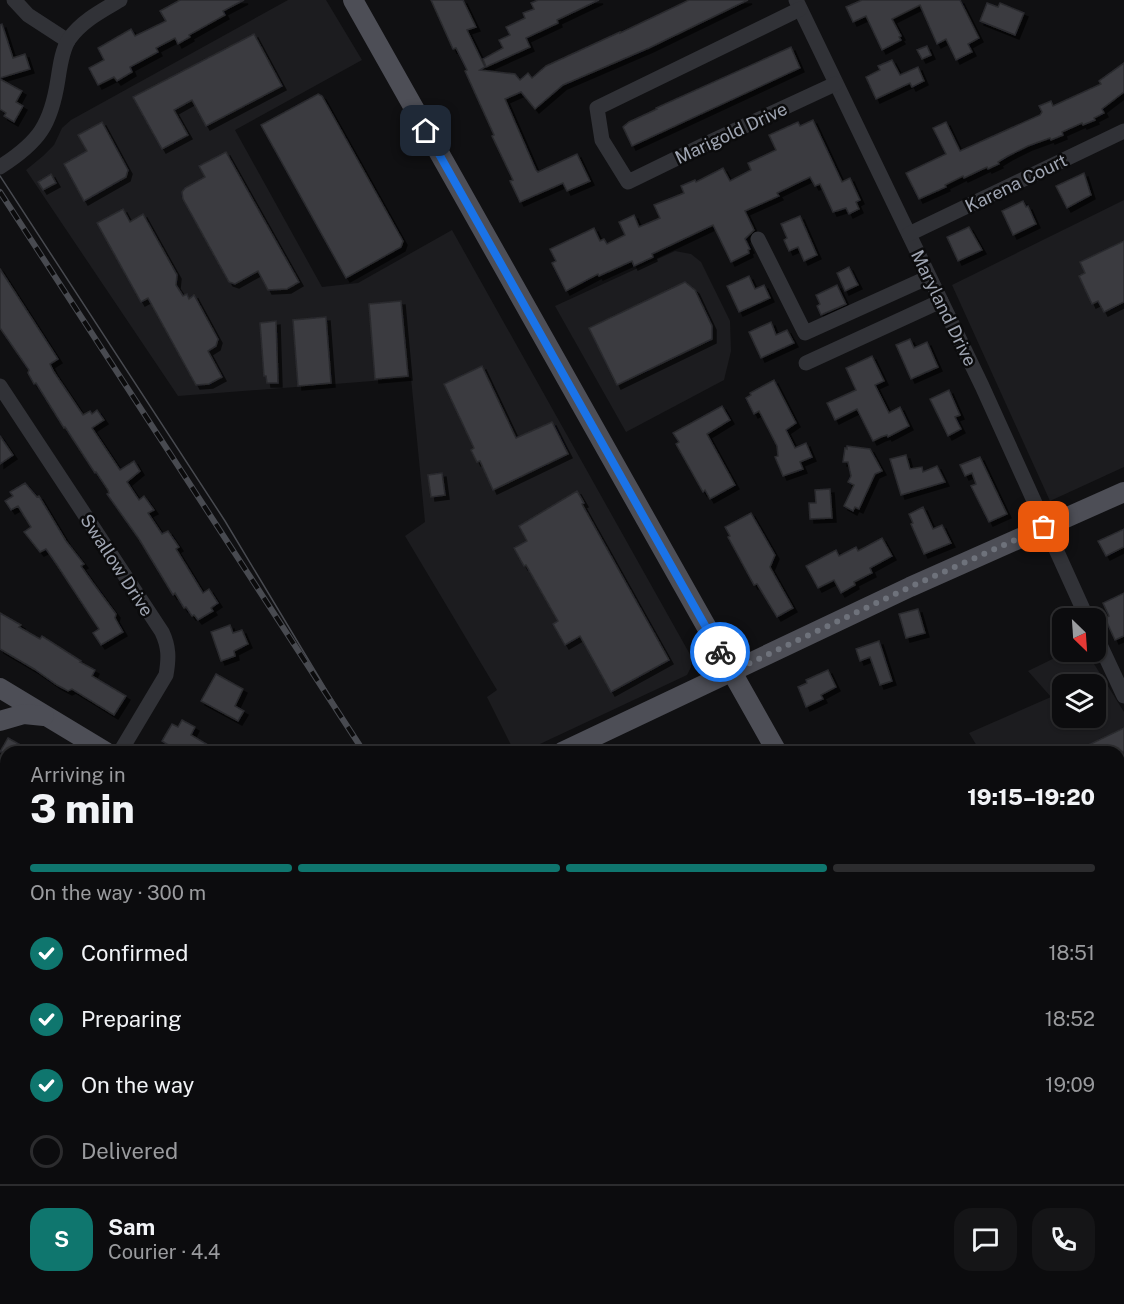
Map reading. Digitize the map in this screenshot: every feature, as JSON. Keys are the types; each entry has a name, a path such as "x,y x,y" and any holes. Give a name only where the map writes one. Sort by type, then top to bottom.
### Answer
{"main road":[{"path":"352,0 774,746"},
{"path":"575,746 910,587 1124,492"},
{"path":"0,688 96,746"},
{"path":"0,721 24,714 47,716"}],"street":[{"path":"14,0 28,15 68,41"},
{"path":"0,167 22,153 35,141 45,126 52,112 61,60 68,41 82,25 120,0"},
{"name":"Maryland Drive","path":"798,4 982,386 1082,608"},
{"name":"Marigold Drive","path":"798,4 597,108 602,140 628,182 835,84"},
{"name":"Karena Court","path":"909,234 1124,131"},
{"path":"758,239 805,333 929,277"},
{"path":"806,363 940,302"},
{"name":"Swallow Drive","path":"2,394 162,632 168,646 169,661 166,675 124,746"},
{"path":"1106,658 1124,696"}],"shaded area":[{"path":"288,0 326,0 362,60 235,130 322,287 358,283 452,230 692,658 687,675 536,746 512,746 487,697 497,690 405,536 425,522 411,378 178,396 26,170 54,145 62,128 71,120"},
{"path":"1124,200 1124,467 1050,501 952,285"},
{"path":"675,251 691,254 701,262 730,321 731,351 724,380 626,432 555,306"},
{"path":"1052,659 1052,662 1093,662 1100,674 1052,674 1052,728 1106,728 1106,683 1124,712 1124,746 977,746 969,733 1051,697 1028,671"}],"building":[{"path":"180,0 244,0 223,11 225,15 189,35 190,37 178,44 175,38 156,48 158,52 130,67 132,72 117,81 114,77 98,85 89,68 104,60 98,48 131,29 135,36 166,21 160,11"},
{"path":"431,0 463,0 476,27 467,30 485,67 480,70 515,74 520,80 528,73 532,78 546,66 689,0 748,0 649,48 563,85 535,109 521,92 505,99 538,172 577,154 590,181 567,191 563,183 520,202 510,181 513,180 465,71 467,70 456,48 453,49"},
{"path":"538,0 599,0 526,38 530,47 486,67 483,59 503,48 499,40 510,35 506,27 525,18 523,13 534,9 531,3"},
{"path":"862,0 960,0 979,38 968,44 972,52 956,60 946,39 937,44 920,5 892,19 901,40 882,50 866,16 853,22 846,7"},
{"path":"987,3 998,7 1000,3 1024,13 1015,35 980,21"},
{"path":"2,24 13,58 25,54 30,69 0,78 0,25"},
{"path":"254,34 282,86 206,126 192,100 174,110 188,135 162,149 133,97"},
{"path":"927,46 931,55 922,59 917,50"},
{"path":"791,47 800,68 632,146 623,127 629,122"},
{"path":"892,60 900,75 918,67 924,81 912,87 910,83 876,99 866,77 880,70 878,66"},
{"path":"1124,63 1124,92 1102,109 1104,113 1094,118 1095,120 1062,132 1063,135 1051,140 1050,138 1028,146 998,162 999,164 964,178 963,176 945,185 946,187 919,199 906,173 946,154 933,128 946,122 960,151 1040,115 1042,112 1039,106 1051,101 1053,106 1101,84 1099,81"},
{"path":"0,79 22,91 16,102 23,106 14,122 4,116 6,113 0,109"},
{"path":"318,94 322,96 403,241 401,247 346,278 261,125"},
{"path":"813,120 842,182 850,178 860,200 856,202 859,209 849,214 846,208 833,212 820,184 815,186 810,177 777,193 779,196 745,211 754,230 745,239 750,249 749,253 731,262 713,225 652,254 653,257 634,266 632,261 599,276 598,274 566,291 552,263 556,261 550,249 594,228 600,241 604,239 607,244 625,235 619,222 634,215 639,227 660,218 654,205 684,193 681,186 695,180 696,182 723,168 730,181 751,170 748,163 776,150 769,135 798,122 800,126"},
{"path":"102,122 128,170 126,177 84,201 64,164 87,151 78,135"},
{"path":"226,152 299,282 287,289 268,290 258,271 235,284 229,282 183,199 182,192 185,188 205,177 199,166"},
{"path":"1084,173 1091,195 1067,208 1056,186"},
{"path":"51,174 56,183 43,190 38,182"},
{"path":"1023,201 1026,207 1028,206 1036,224 1013,235 1002,211"},
{"path":"123,209 130,222 143,214 177,275 176,285 183,296 187,294 189,299 194,295 218,339 216,346 208,351 222,377 209,384 196,385 148,298 141,302 97,223"},
{"path":"800,216 817,255 804,261 798,247 789,251 781,224"},
{"path":"969,227 982,250 958,261 947,237"},
{"path":"1124,241 1124,302 1104,312 1098,301 1092,304 1079,276 1085,273 1080,262"},
{"path":"849,267 858,285 845,291 837,273"},
{"path":"0,269 58,359 50,364 54,372 83,415 90,411 92,414 97,410 104,420 92,428 120,470 134,461 140,471 127,482 139,500 144,496 154,510 148,513 162,534 168,531 179,547 176,549 203,593 209,589 218,603 211,608 213,611 198,620 186,607 184,608 175,593 173,595 139,539 107,494 108,490 64,428 36,383 34,384 28,373 29,370 0,328"},
{"path":"749,276 755,289 764,285 770,298 739,312 727,286"},
{"path":"685,282 695,290 712,326 712,339 617,385 589,328"},
{"path":"837,285 846,304 821,315 816,295"},
{"path":"401,301 408,376 375,379 369,304"},
{"path":"326,317 331,383 298,386 293,320"},
{"path":"276,321 278,383 267,383 266,376 264,376 260,323"},
{"path":"771,322 776,335 787,330 794,343 761,358 749,332"},
{"path":"910,339 914,348 927,342 938,367 911,379 896,345"},
{"path":"872,356 884,381 875,385 889,413 900,407 909,426 888,437 887,435 873,441 857,409 835,420 827,403 856,390 846,368"},
{"path":"482,366 516,438 552,422 568,454 493,490 480,461 477,462 471,450 474,448 444,384"},
{"path":"774,380 796,423 786,430 795,448 806,443 812,457 800,462 803,469 783,476 775,457 778,456 777,446 759,411 754,414 746,398 751,395 750,393"},
{"path":"949,390 960,415 955,417 961,429 948,436 930,399"},
{"path":"722,406 730,420 707,434 735,485 710,499 705,490 703,492 676,444 679,442 673,433"},
{"path":"0,436 13,455 0,464"},
{"path":"847,446 870,449 882,471 875,474 859,509 855,507 853,511 844,506 854,485 848,482 851,476 848,462 843,462"},
{"path":"906,455 910,469 922,467 923,472 937,466 945,482 901,495 890,459"},
{"path":"980,457 1007,514 989,522 971,486 976,484 972,473 965,476 960,465"},
{"path":"442,473 445,495 431,497 428,475"},
{"path":"25,483 37,497 39,496 66,541 84,564 81,566 116,614 115,618 123,632 101,645 93,633 99,629 57,565 46,549 40,552 24,532 31,527 18,506 11,510 5,501 13,496 10,492"},
{"path":"830,489 832,518 810,519 809,503 816,503 815,490"},
{"path":"577,491 584,503 582,504 669,660 611,692 580,636 565,645 553,624 558,621 514,548 527,541 519,526"},
{"path":"923,507 933,529 942,525 951,543 924,554 909,514"},
{"path":"751,513 775,555 770,567 793,608 777,617 757,584 754,585 725,527"},
{"path":"1124,529 1124,547 1106,556 1098,541"},
{"path":"882,538 892,556 870,568 872,573 854,582 855,585 841,593 834,580 818,588 806,566 836,550 839,556 856,547 858,551"},
{"path":"1124,593 1124,636 1115,640 1106,620 1109,616 1103,603"},
{"path":"918,609 925,633 906,638 899,614"},
{"path":"0,613 21,625 19,627 40,639 42,636 95,670 92,676 126,696 114,715 72,689 68,691 57,685 0,649"},
{"path":"230,625 233,633 242,630 248,644 234,651 235,656 221,661 211,632"},
{"path":"879,641 892,681 880,685 870,657 860,661 856,649"},
{"path":"828,670 836,687 821,695 823,699 806,707 798,687 807,683 806,680"},
{"path":"216,674 243,689 235,706 244,711 238,721 201,701"},
{"path":"182,720 195,727 191,735 210,746 170,746 162,741 172,724 178,727"},
{"path":"1124,728 1124,746 1086,746"},
{"path":"8,738 22,746 3,746"}],"tram line":[{"path":"0,176 225,521 353,734"}],"railway":[{"path":"0,192 360,746"}],"way so far":[{"path":"720,652 731,672 910,587 1044,527"}],"route":[{"path":"426,131 720,652"}]}
